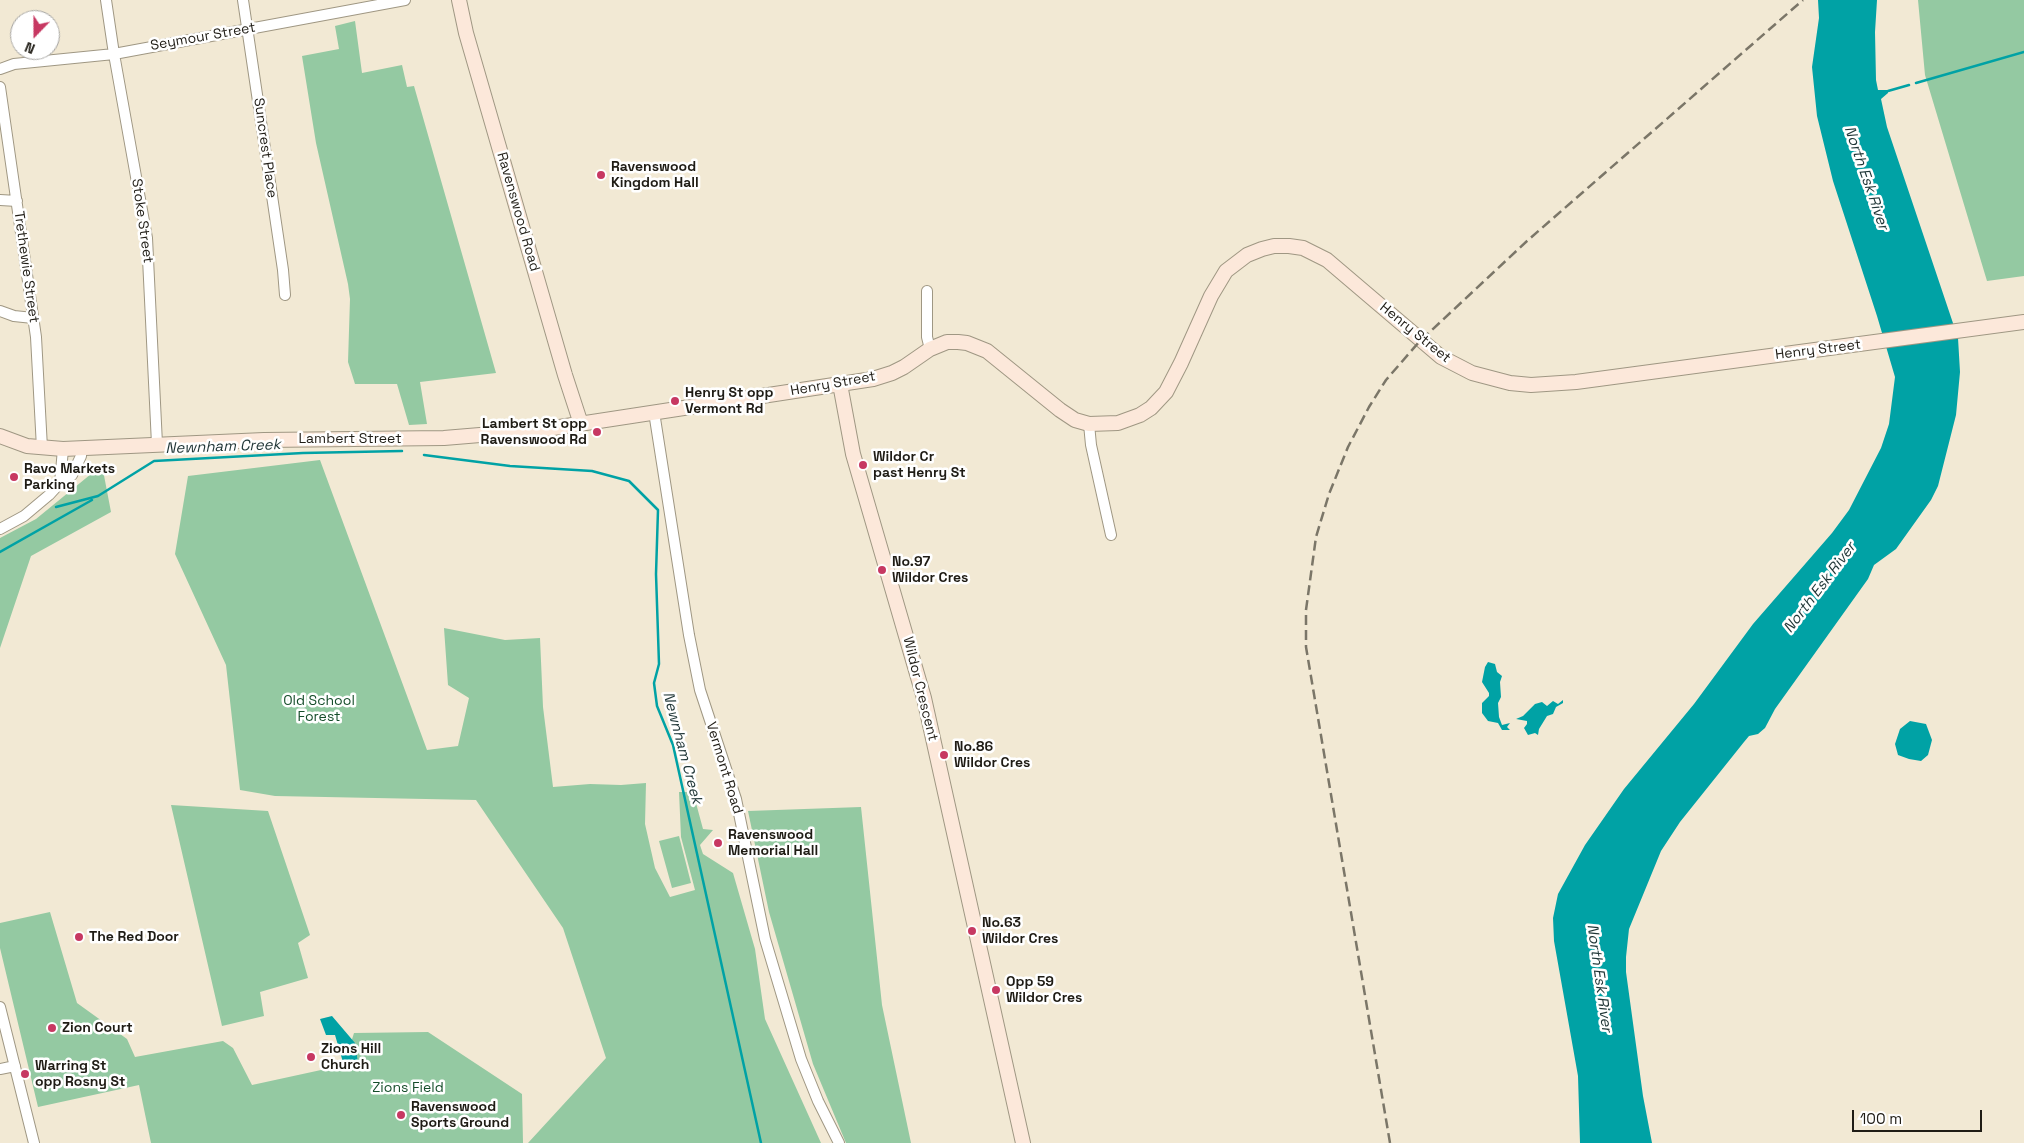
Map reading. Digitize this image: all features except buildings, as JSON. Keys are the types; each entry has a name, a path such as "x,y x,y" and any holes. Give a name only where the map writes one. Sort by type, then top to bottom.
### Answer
{"street":[{"name":"Stoke Street","path":"106,0 147,238 157,444"},
{"name":"Suncrest Place","path":"243,0 283,270 285,295"},
{"name":"Seymour Street","path":"0,69 14,64 114,54 405,0"},
{"name":"Ravenswood Road","path":"459,0 466,33 581,424"},
{"name":"Trethewie Street","path":"0,87 36,337 42,448"},
{"path":"0,200 17,201"},
{"name":"Henry Street","path":"581,424 840,384 892,373 930,349 947,342 967,343 987,351 1075,420 1089,424 1104,425 1129,420 1140,415 1159,400 1173,381 1210,296 1226,271 1247,255 1262,248 1274,246 1303,248 1327,260 1441,357 1472,373 1510,383 1531,385 1576,382 2024,322"},
{"path":"927,291 927,337 930,349"},
{"path":"0,311 14,316 33,318"},
{"name":"Wildor Crescent","path":"840,384 853,454 924,698 1023,1143"},
{"name":"Vermont Road","path":"654,412 689,634 700,690 736,799 765,939 799,1050 818,1101 839,1143"},
{"name":"Lambert Street","path":"0,436 27,446 81,449 264,440 444,438 540,430 581,424"},
{"path":"1089,424 1090,439 1111,535"},
{"path":"60,483 63,449"},
{"path":"0,530 38,505 60,483 72,475 81,456 81,449"},
{"path":"0,1007 34,1143"},
{"path":"0,1070 15,1066"}],"green space":[{"path":"1918,0 2024,0 2024,276 1987,281 1925,75"},
{"path":"355,21 362,73 402,65 407,87 414,86 496,373 420,382 427,424 409,425 397,384 355,384 348,362 350,299 348,284 316,143 302,56 339,49 335,26"},
{"name":"Old School Forest","path":"320,460 427,750 458,746 469,698 448,685 444,628 505,640 540,638 543,707 553,787 646,783 645,824 655,868 670,897 695,890 681,837 679,792 693,792 703,829 713,830 700,845 703,854 733,873 755,949 765,1019 821,1143 528,1143 606,1058 563,928 476,800 275,796 240,790 226,665 175,554 188,476"},
{"path":"102,465 111,512 31,556 0,648 0,538 36,519"},
{"path":"171,805 268,811 310,935 298,943 308,978 260,992 264,1016 222,1026"},
{"path":"861,807 882,1005 911,1143 846,1143 813,1064 769,912 748,811"},
{"path":"679,836 691,883 672,888 659,841"},
{"name":"Zions Field","path":"50,912 77,1003 127,1039 135,1057 223,1041 233,1048 252,1085 344,1065 354,1033 428,1032 522,1094 523,1143 151,1143 139,1085 38,1107 0,948 0,923"}],"water":[{"name":"North Esk River","path":"1818,0 1877,0 1875,32 1878,90 1888,90 1888,93 1881,99 1887,127 1958,338 1960,372 1956,415 1938,486 1931,500 1896,549 1874,565 1868,579 1775,709 1765,728 1758,734 1749,736 1680,822 1661,851 1629,929 1626,957 1626,972 1643,1096 1652,1143 1580,1143 1578,1076 1554,941 1553,918 1558,894 1585,845 1624,789 1694,704 1753,624 1832,533 1849,510 1881,448 1889,424 1895,377 1833,181 1817,116 1812,67 1819,18"},
{"path":"1488,662 1495,664 1497,672 1502,676 1500,682 1501,697 1498,703 1499,717 1502,725 1510,723 1507,727 1510,730 1502,730 1498,723 1488,721 1482,713 1482,703 1489,696 1482,682"},
{"path":"1563,700 1563,703 1556,707 1553,714 1547,716 1539,729 1538,735 1535,733 1528,735 1524,728 1527,721 1516,719 1523,716 1535,704 1542,702 1547,706 1553,701 1558,704"},
{"path":"1910,721 1926,724 1932,740 1928,755 1921,761 1898,755 1895,744 1900,729"},
{"path":"332,1016 355,1043 358,1063 352,1067 345,1069 335,1035 326,1035 320,1019"}],"waterway":[{"path":"1916,83 2024,52"},
{"path":"1888,91 1909,85"},
{"name":"Newnham Creek","path":"56,507 98,496 154,461 303,453 402,451"},
{"name":"Newnham Creek","path":"424,455 510,466 592,471 629,481 658,510 656,574 659,664 654,683 657,706 673,745 761,1143"},
{"path":"0,552 92,500"}],"railway":[{"path":"1390,1143 1306,647 1306,610 1316,537 1329,494 1348,447 1369,407 1386,380 1419,342 1527,241 1803,0"}],"place":[{"name":"Ravenswood Kingdom Hall","path":"601,175"},
{"name":"Henry St opp Vermont Rd","path":"675,401"},
{"name":"Lambert St opp Ravenswood Rd","path":"597,432"},
{"name":"Wildor Cr past Henry St","path":"863,465"},
{"name":"Ravo Markets Parking","path":"14,477"},
{"name":"No.97 Wildor Cres","path":"882,570"},
{"name":"No.86 Wildor Cres","path":"944,755"},
{"name":"Ravenswood Memorial Hall","path":"718,843"},
{"name":"No.63 Wildor Cres","path":"972,931"},
{"name":"The Red Door","path":"79,937"},
{"name":"Opp 59 Wildor Cres","path":"996,990"},
{"name":"Zion Court","path":"52,1028"},
{"name":"Zions Hill Church","path":"311,1057"},
{"name":"Warring St opp Rosny St","path":"25,1074"},
{"name":"Ravenswood Sports Ground","path":"401,1115"}]}
